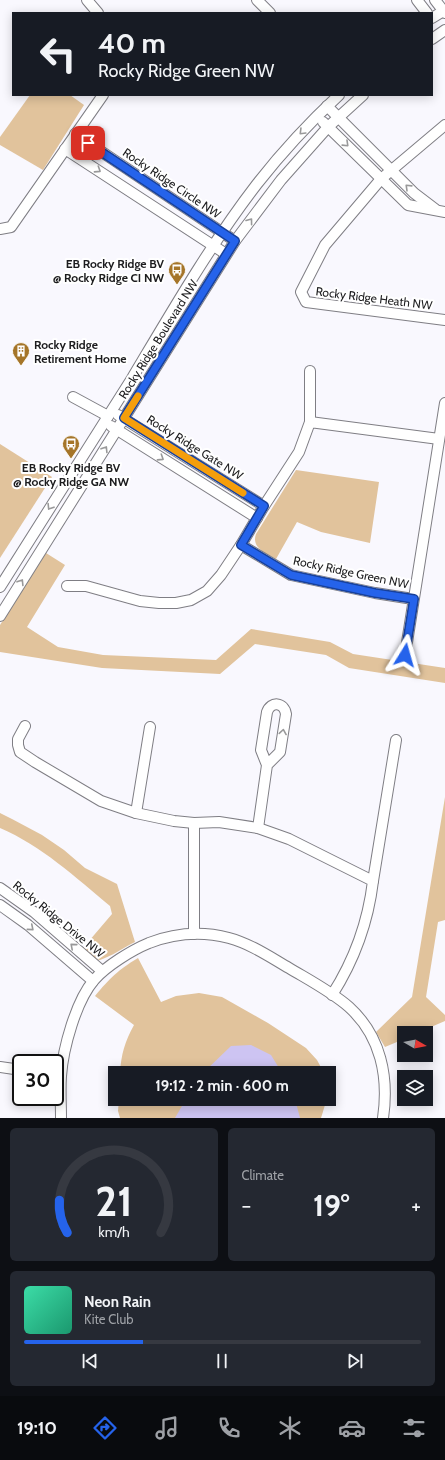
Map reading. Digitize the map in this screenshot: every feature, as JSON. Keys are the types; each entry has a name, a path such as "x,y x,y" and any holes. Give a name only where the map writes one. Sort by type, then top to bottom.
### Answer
{"street":[{"path":"87,0 97,12"},
{"path":"257,0 269,12"},
{"path":"417,0 426,12"},
{"path":"433,18 444,11 435,0"},
{"path":"433,20 443,31 433,38"},
{"path":"0,229 11,227 102,96"},
{"name":"Rocky Ridge Boulevard NW","path":"0,587 222,232 273,164 298,136 338,96"},
{"name":"Rocky Ridge Boulevard NW","path":"0,616 235,241 281,180 328,127 362,96"},
{"path":"327,106 414,194 442,212"},
{"path":"318,117 408,205 442,212"},
{"name":"Rocky Ridge Heath NW","path":"445,125 381,179 325,245 301,292 306,302 445,320"},
{"name":"Rocky Ridge Circle NW","path":"75,134 235,241"},
{"path":"65,149 226,254"},
{"path":"68,586 86,586 140,601 158,603 176,603 191,600 207,591 221,575 241,545 299,452 310,422 310,371"},
{"path":"73,397 108,416 117,430 257,518"},
{"name":"Rocky Ridge Green NW","path":"405,655 445,403"},
{"name":"Rocky Ridge Gate NW","path":"108,416 124,418 264,506"},
{"path":"310,422 439,439"},
{"name":"Rocky Ridge Green NW","path":"241,545 291,575 375,593 414,599"},
{"path":"258,828 268,765 280,752 286,714 284,708 279,704 270,706 267,712 261,750 268,765"},
{"path":"25,726 18,738 20,752 101,801 136,813 174,821 194,823 219,822 258,828 289,839 373,881"},
{"path":"136,813 150,727"},
{"path":"332,994 347,970 359,944 368,913 396,740"},
{"path":"194,823 194,934"},
{"name":"Rocky Ridge Drive NW","path":"0,888 34,912 102,971"},
{"name":"Rocky Ridge Drive NW","path":"0,905 28,925 93,981"},
{"path":"63,1054 76,1013 93,981 102,971 133,950 169,937 194,934 224,937 252,947 332,994 350,1008 364,1024 379,1053 384,1074 385,1106 383,1118"},
{"path":"0,1067 12,1069"},
{"path":"60,1106 61,1118"}],"shaded area":[{"path":"29,96 71,96 84,105 43,170 0,145 0,137"},
{"path":"0,444 52,477 0,558"},
{"path":"296,470 379,482 370,543 321,532 297,522 276,559 260,550 255,539 256,534"},
{"path":"46,553 65,565 27,627 58,647 103,655 216,660 251,629 330,642 353,654 445,668 445,683 349,668 326,655 255,644 220,674 102,668 0,652 0,625"},
{"path":"445,797 445,920 438,922 426,997 445,1015 445,1021 433,1026 397,1026 397,1042 385,1047 376,1032 412,997"},
{"path":"0,813 42,835 64,850 85,868 117,884 135,942 100,960 95,959 83,948 112,914 110,906 71,873 44,853 15,835 0,828"},
{"path":"138,958 161,1002 176,996 199,993 222,997 268,1023 306,1048 320,1066 121,1066 124,1048 134,1025 95,996 105,984 125,966"},
{"path":"251,1045 271,1055 278,1066 210,1066 231,1046"},
{"path":"118,1106 325,1106 321,1118 120,1118"},
{"path":"182,1106 297,1106 300,1118 175,1118"}],"slow traffic":[{"path":"138,396 124,418 243,493"}],"place":[{"name":"EB Rocky Ridge BV @ Rocky Ridge CI NW","path":"177,285"},
{"name":"Rocky Ridge Retirement Home","path":"21,366"},
{"name":"EB Rocky Ridge BV @ Rocky Ridge GA NW","path":"71,459"}],"route":[{"path":"88,143 235,241 124,418 264,506 241,545 291,575 375,593 414,599 405,655"}]}
